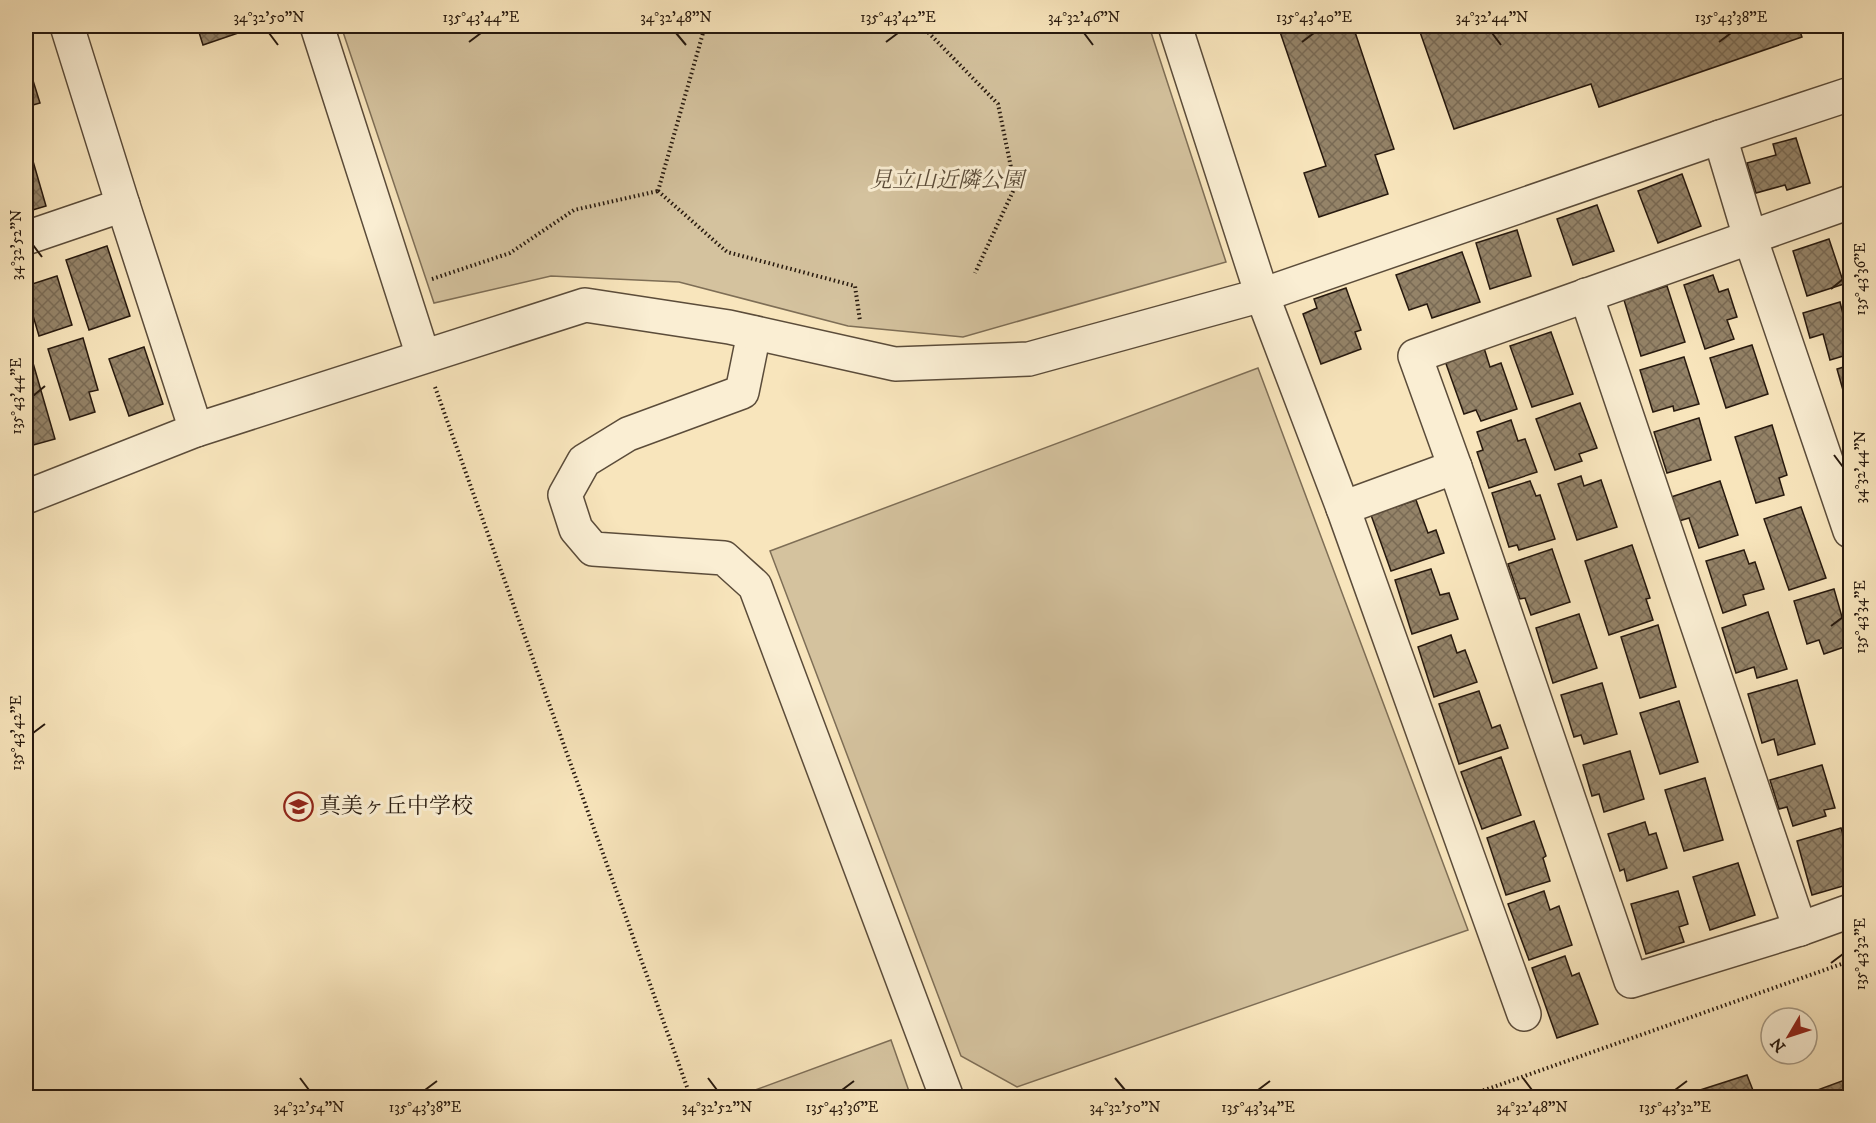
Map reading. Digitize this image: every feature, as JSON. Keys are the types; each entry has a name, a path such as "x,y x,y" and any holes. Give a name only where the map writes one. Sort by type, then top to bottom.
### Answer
{"street":[{"path":"67,26 196,430"},
{"path":"317,26 423,356"},
{"path":"1175,26 1262,295 1343,508 1524,1014"},
{"path":"26,497 196,430 585,305 729,327 895,364 1029,359 1262,295 1851,94"},
{"path":"1720,137 1750,237 1851,531"},
{"path":"1851,202 1415,356 1631,981 1851,911"},
{"path":"26,238 123,205"},
{"path":"1586,295 1800,929"},
{"path":"754,333 742,392 628,435 584,460 565,495 576,529 593,549 724,558 754,586 947,1098"},
{"path":"1343,508 1455,467"}],"path":[{"path":"658,191 705,26"},
{"path":"922,26 998,104 1015,187 975,273"},
{"path":"426,281 510,253 574,210 658,191"},
{"path":"658,191 727,252 855,286 861,328"},
{"path":"423,356 692,1098"},
{"path":"1462,1098 1851,961"}],"green space":[{"name":"見立山近隣公園","path":"341,26 1149,26 1226,262 963,337 848,326 679,282 551,276 434,303"},
{"path":"1258,368 1468,930 1017,1087 961,1056 770,551"},
{"path":"891,1040 911,1097 736,1097"}],"building":[{"path":"197,26 243,26 244,31 203,45"},
{"path":"1278,26 1353,26 1394,149 1375,155 1388,194 1319,217 1304,173 1326,166"},
{"path":"1438,26 1798,26 1802,37 1599,107 1591,84 1454,129 1420,32"},
{"path":"26,58 40,103 26,107"},
{"path":"26,137 46,206 26,212"},
{"path":"1796,138 1810,183 1787,190 1785,185 1756,193 1747,163 1776,155 1773,144"},
{"path":"1682,174 1701,226 1658,243 1638,191"},
{"path":"1597,205 1614,251 1573,265 1557,219"},
{"path":"1517,230 1531,276 1490,289 1476,243"},
{"path":"1829,239 1844,284 1807,296 1793,251"},
{"path":"107,246 130,316 89,330 66,260"},
{"path":"1462,252 1480,302 1432,318 1427,304 1409,310 1396,275"},
{"path":"1713,275 1719,292 1728,289 1737,317 1727,320 1734,339 1705,349 1684,285"},
{"path":"57,276 72,325 39,336 26,286"},
{"path":"1667,286 1685,342 1641,356 1624,300"},
{"path":"1346,288 1361,330 1355,332 1361,349 1321,364 1303,314 1317,308 1314,299"},
{"path":"1840,302 1845,322 1850,320 1850,354 1830,360 1823,334 1810,338 1803,313"},
{"path":"1551,332 1573,394 1532,407 1510,346"},
{"path":"83,338 98,390 89,392 95,412 70,420 48,349"},
{"path":"1752,345 1768,394 1726,408 1710,358"},
{"path":"144,347 163,404 129,416 109,359"},
{"path":"1484,348 1490,367 1501,363 1517,409 1481,421 1476,410 1464,414 1445,361"},
{"path":"1684,357 1699,404 1674,411 1673,406 1653,412 1640,370"},
{"path":"33,363 55,439 26,447 26,366"},
{"path":"1850,365 1850,415 1837,369"},
{"path":"1580,403 1597,448 1579,454 1582,461 1555,470 1536,419"},
{"path":"1699,418 1711,460 1667,473 1654,432"},
{"path":"1511,420 1518,441 1525,439 1537,472 1489,488 1477,452 1483,450 1477,432"},
{"path":"1772,425 1787,475 1779,478 1784,495 1756,503 1735,437"},
{"path":"1581,476 1584,486 1601,480 1617,527 1577,540 1558,484"},
{"path":"1530,481 1536,496 1540,495 1555,539 1519,550 1517,545 1509,547 1492,493"},
{"path":"1720,481 1738,535 1699,548 1689,518 1679,521 1671,497"},
{"path":"1416,500 1428,533 1436,530 1444,553 1391,571 1371,515"},
{"path":"1801,507 1826,578 1789,590 1764,519"},
{"path":"1632,545 1650,598 1646,599 1653,620 1609,635 1585,561"},
{"path":"1552,549 1570,602 1531,615 1525,598 1520,599 1508,564"},
{"path":"1744,550 1749,564 1755,562 1764,589 1743,595 1746,605 1723,613 1706,561"},
{"path":"1431,569 1440,595 1449,593 1458,619 1412,634 1395,580"},
{"path":"1834,589 1850,645 1824,654 1819,640 1807,644 1794,601"},
{"path":"1768,612 1787,669 1757,678 1754,667 1736,673 1722,628"},
{"path":"1579,614 1597,668 1553,683 1536,628"},
{"path":"1658,625 1676,687 1640,698 1621,637"},
{"path":"1451,635 1457,653 1465,650 1477,682 1434,697 1418,647"},
{"path":"1797,680 1815,744 1778,755 1774,739 1762,743 1748,694"},
{"path":"1602,683 1617,734 1584,744 1581,735 1574,737 1561,695"},
{"path":"1479,691 1492,728 1500,725 1508,748 1459,764 1439,704"},
{"path":"1679,701 1698,762 1660,774 1640,713"},
{"path":"1630,751 1644,799 1604,812 1599,794 1592,796 1583,765"},
{"path":"1501,757 1521,815 1482,829 1461,772"},
{"path":"1822,765 1835,808 1824,810 1826,816 1793,826 1787,807 1779,809 1770,780"},
{"path":"1705,778 1723,840 1684,851 1665,790"},
{"path":"1534,821 1546,856 1543,858 1550,881 1506,895 1487,838"},
{"path":"1645,822 1649,835 1656,833 1667,868 1627,881 1624,869 1620,871 1608,834"},
{"path":"1841,828 1850,858 1850,884 1812,895 1797,841"},
{"path":"1738,863 1755,915 1710,930 1693,877"},
{"path":"1544,891 1550,910 1559,906 1572,945 1529,960 1508,904"},
{"path":"1678,891 1688,924 1679,927 1684,942 1646,954 1631,904"},
{"path":"1565,956 1572,976 1579,973 1598,1024 1557,1038 1532,968"},
{"path":"1747,1075 1756,1098 1700,1098 1697,1091"},
{"path":"1850,1078 1850,1098 1796,1098"}],"place":[{"name":"真美ヶ丘中学校","path":"298,806"}]}
